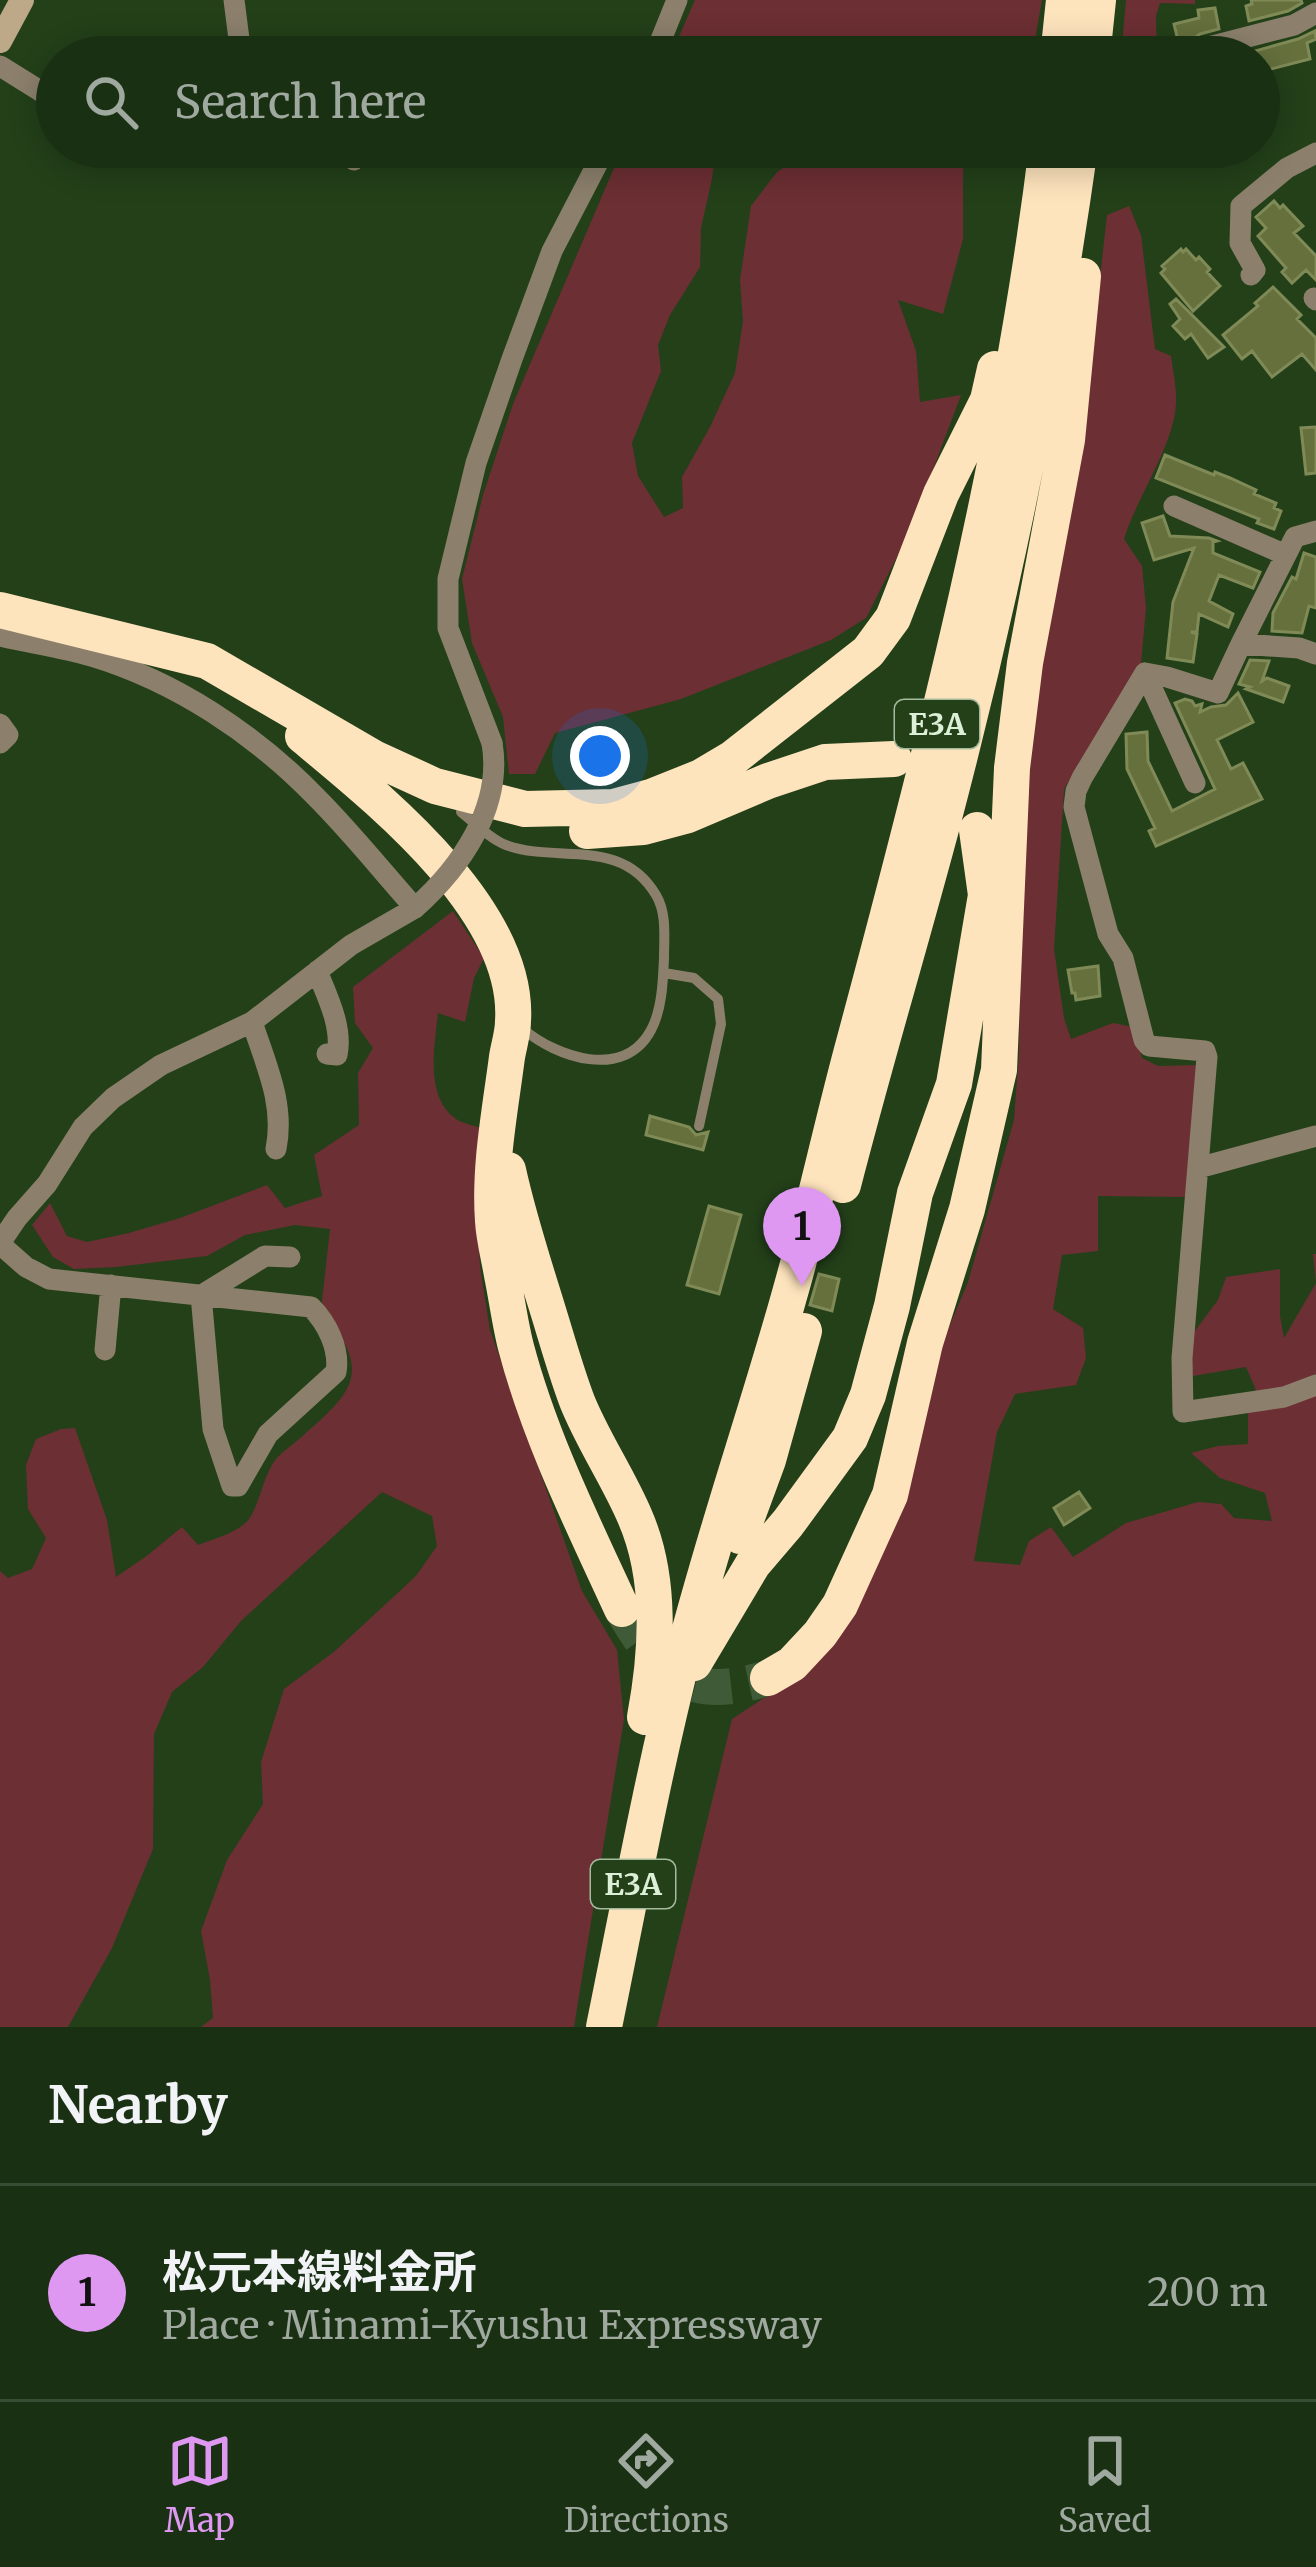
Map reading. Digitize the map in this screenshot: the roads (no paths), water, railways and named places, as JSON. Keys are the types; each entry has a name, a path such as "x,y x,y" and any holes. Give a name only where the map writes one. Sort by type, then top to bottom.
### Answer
{"highway":[{"path":"1060,36 1064,0"},
{"path":"1094,36 1098,0"},
{"path":"1107,36 1110,0"},
{"path":"0,610 207,661 374,758 435,786 526,809 614,807 701,777 734,758 868,652 893,618 941,494 988,400 1039,168"},
{"name":"E3A","path":"604,2027 663,1742 711,1552 790,1293 978,552 1034,257 1042,168"},
{"name":"E3A","path":"663,1742 768,1460 943,823 1036,422 1077,168"},
{"path":"768,1678 792,1664 840,1605 890,1495 925,1343 967,1209 999,1070 1012,768 1025,663 1067,440 1094,168"},
{"path":"169,650 241,692 347,772 440,862 479,910 504,959 510,1037 506,1162 566,1371 596,1444 634,1513 652,1579 653,1672 593,2027"},
{"path":"302,715 387,777 461,812 499,824 568,832 643,827 688,815 825,762 894,759"},
{"path":"692,1666 754,1564 850,1438 868,1395 915,1192 953,1084 986,895 977,830"},
{"path":"510,1037 494,1158 493,1222 515,1343 532,1400 622,1610"}],"main road":[{"path":"0,41 22,0"}],"street":[{"path":"235,0 239,36"},
{"path":"662,36 677,0"},
{"path":"1251,36 1294,25 1316,13"},
{"path":"0,66 36,88"},
{"path":"1251,275 1255,270 1240,243 1241,206 1286,168 1316,154"},
{"path":"201,1295 213,1429 232,1486 238,1486 268,1434 336,1372 338,1360 324,1320 311,1306 49,1279 26,1267 0,1244 16,1217 47,1184 83,1127 113,1098 161,1065 252,1022 351,945 415,908 467,849 481,822 496,767 492,743 448,628 448,579 476,464 512,359 552,251 596,168"},
{"path":"1174,506 1286,555"},
{"path":"1145,673 1218,693 1295,537 1316,531"},
{"path":"0,636 91,656 173,689 214,715 256,744 316,797 415,908"},
{"path":"1240,644 1299,648 1316,654"},
{"path":"1145,673 1195,783"},
{"path":"1145,673 1082,778 1074,807 1108,934 1123,958 1144,1040 1149,1046 1205,1051 1207,1057 1182,1358 1183,1412 1284,1397 1316,1385"},
{"path":"0,724 8,735 0,743"},
{"path":"317,971 340,1043 338,1054 327,1054"},
{"path":"252,1022 278,1099 276,1149"},
{"path":"1198,1168 1316,1136"},
{"path":"201,1295 265,1256 290,1257"},
{"path":"105,1350 111,1285"}],"lane":[{"path":"461,812 501,843 529,851 607,857 628,866 657,896 663,914 664,973 658,1010 640,1045 616,1058 582,1059 510,1037"},
{"path":"664,973 694,978 718,999 721,1024 699,1126"}],"tunnel":[{"path":"622,1609 650,1652 680,1678 717,1687 768,1678"}],"place":[{"name":"松元本線料金所","path":"802,1286"}]}
